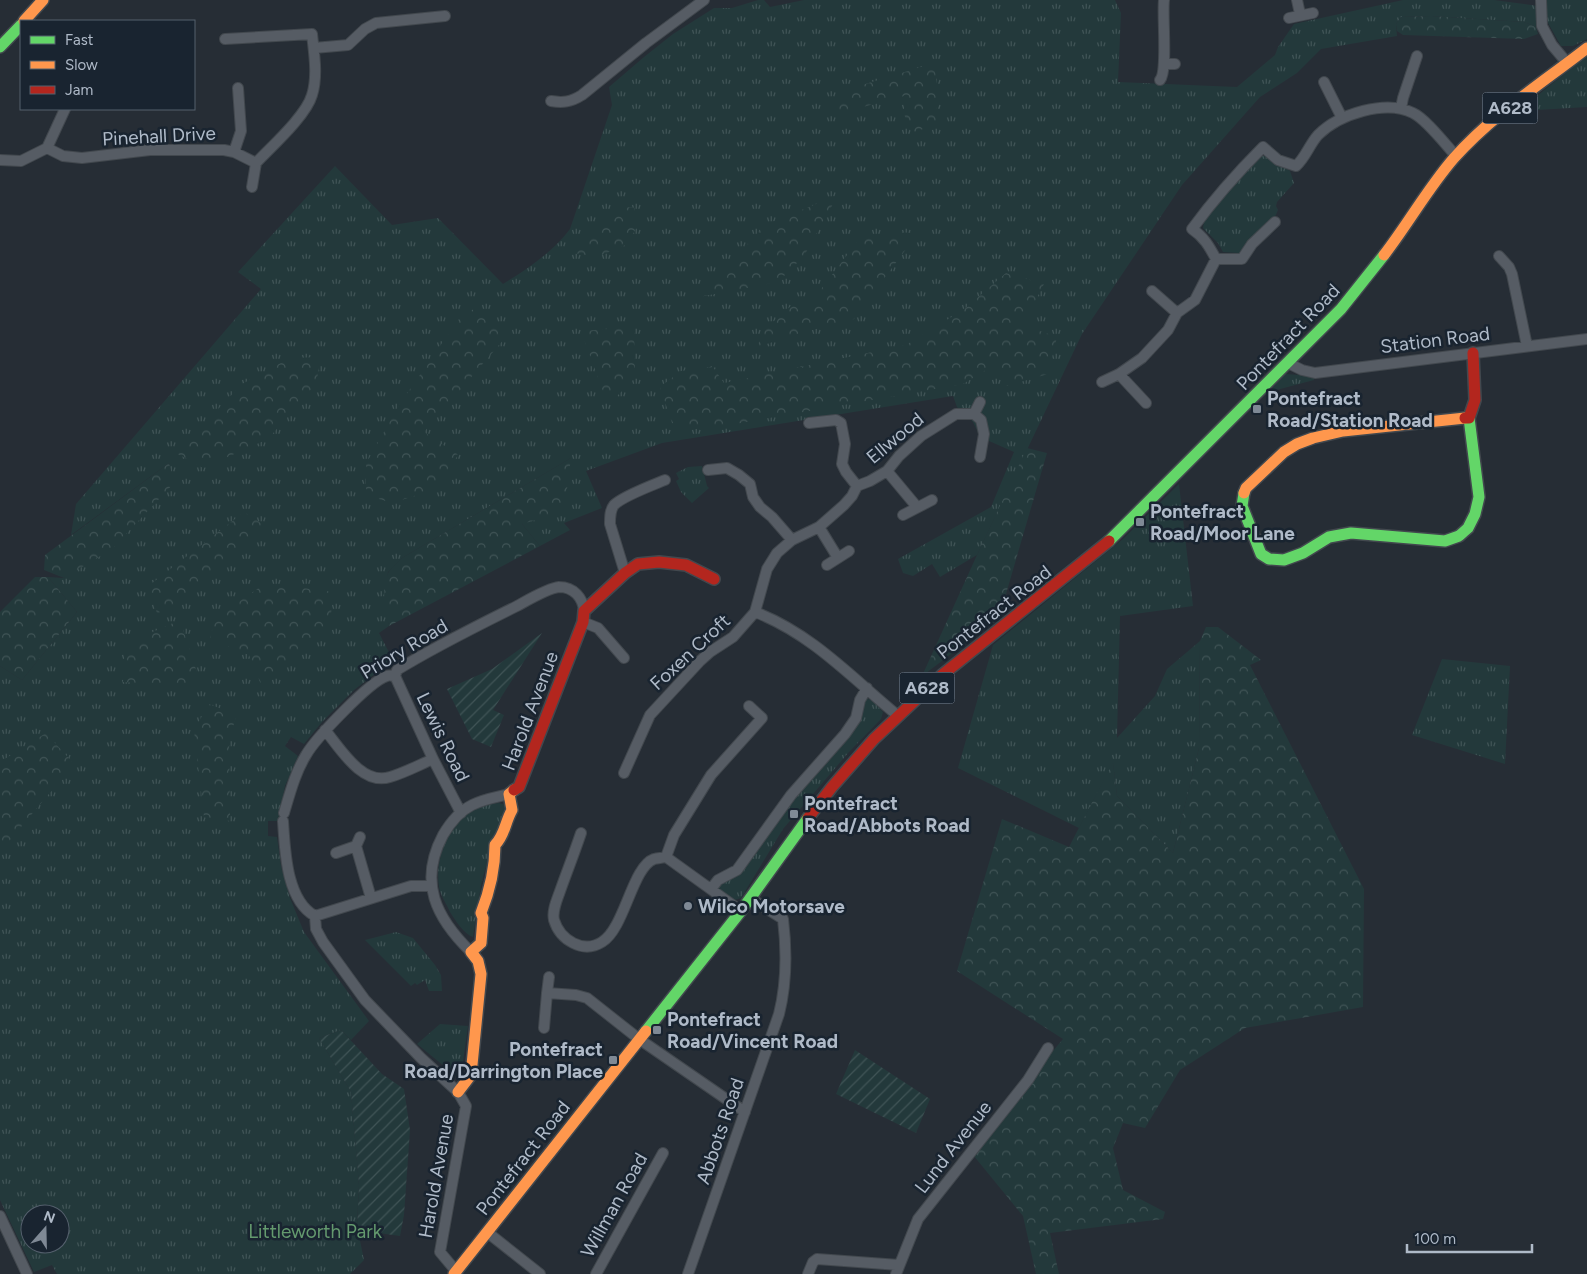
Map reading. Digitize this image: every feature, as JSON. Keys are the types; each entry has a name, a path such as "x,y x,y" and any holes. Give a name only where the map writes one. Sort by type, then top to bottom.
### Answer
{"main road":[{"path":"25,20 44,0"},
{"path":"0,47 20,25"},
{"name":"Pontefract Road","path":"455,1272 741,911 832,787 869,744 897,715 942,674 1102,548 1288,363 1356,292 1400,233 1428,190 1456,156 1493,123 1587,48"},
{"path":"1468,418 1343,431 1313,438 1284,452 1246,488 1242,498 1242,506 1261,554 1270,559 1284,560 1303,553 1329,537 1351,534 1445,540 1459,536 1468,528 1475,514 1479,497 1468,418 1475,400 1473,353"},
{"name":"Harold Avenue","path":"458,1092 472,1075 481,974 478,961 471,952 481,943 483,918 481,913 495,856 495,845 501,839 508,816 512,810 509,794 519,787 584,617 625,573 638,564 659,562 686,565 714,579"}],"street":[{"path":"551,101 573,101 582,96 646,43 704,0"},
{"path":"1160,80 1163,77 1164,64 1164,0"},
{"path":"1297,0 1300,14"},
{"path":"1541,0 1542,26 1552,45 1562,58"},
{"path":"1289,18 1300,14 1313,13"},
{"path":"314,48 348,45 365,29 376,23 445,16"},
{"path":"226,39 312,34 315,72 312,96 300,116 256,163 252,187"},
{"path":"1401,108 1417,56"},
{"path":"1164,64 1175,64"},
{"path":"1324,82 1342,118"},
{"path":"234,152 241,131 238,88"},
{"path":"1216,259 1208,243 1192,229 1237,172 1263,147 1278,160 1296,166 1318,136 1342,118 1370,109 1401,108 1415,114 1456,156"},
{"path":"0,160 21,161 47,148 65,110"},
{"name":"Pinehall Drive","path":"47,148 63,156 82,158 150,150 224,150 234,152 256,163"},
{"path":"1216,259 1242,259 1252,244 1275,222"},
{"path":"1499,256 1512,274 1527,346"},
{"path":"1102,382 1119,374 1142,358 1168,330 1177,313 1195,300 1216,259"},
{"path":"1152,291 1177,313"},
{"name":"Station Road","path":"1288,363 1302,370 1315,373 1587,339"},
{"path":"1119,374 1146,403"},
{"path":"980,402 974,414 981,420 984,434 980,457"},
{"name":"Ellwood","path":"755,612 768,569 777,553 792,540 820,527 852,496 856,486 870,481 887,471 899,456 921,436 956,414 974,414"},
{"path":"809,423 836,420 841,423 845,444 842,464 856,486"},
{"path":"708,470 736,467 750,484 753,497 760,507 772,516 792,540"},
{"path":"887,471 917,507"},
{"path":"625,573 610,524 613,506 621,500 665,480"},
{"path":"903,515 932,500"},
{"path":"820,527 838,558"},
{"path":"827,565 849,551"},
{"name":"Priory Road","path":"458,1092 421,1058 365,1000 323,942 316,929 315,916 306,911 299,902 293,888 285,852 284,817 294,779 306,754 325,730 350,705 386,676 395,676 398,670 451,640 536,596 558,587 574,592 583,601 584,617"},
{"path":"755,612 786,625 811,641 897,715"},
{"name":"Foxen Croft","path":"624,773 650,715 700,661 733,637 755,612"},
{"path":"584,617 598,628 624,658"},
{"name":"Lewis Road","path":"395,676 460,813"},
{"path":"711,889 718,880 737,870 791,795 845,734 856,718 860,700 867,688"},
{"path":"666,857 674,834 711,775 762,718 749,706"},
{"path":"325,730 356,766 371,777 389,778 433,759"},
{"path":"471,952 447,926 439,910 430,886 432,865 438,844 446,830 460,813 471,805 483,800 509,794"},
{"path":"581,833 558,896 554,919 561,935 569,942 579,946 602,942 615,926 642,870 653,859 666,857 741,911"},
{"path":"336,852 358,842 372,898"},
{"path":"315,916 411,886 430,886"},
{"name":"Abbots Road","path":"688,1274 784,995 786,946 783,919 750,898"},
{"path":"544,1028 548,978"},
{"path":"547,993 576,995 587,998 640,1039 745,1112"},
{"name":"Lund Avenue","path":"897,1270 918,1220 1028,1080 1048,1048"},
{"name":"Harold Avenue","path":"455,1272 440,1252 466,1106 458,1092"},
{"name":"Willman Road","path":"596,1274 664,1153"},
{"path":"0,1216 27,1274"},
{"path":"487,1232 540,1274"},
{"path":"808,1274 813,1262 817,1259 897,1270"}],"green space":[{"name":"Littleworth Park","path":"758,0 764,0 770,7 804,0 1115,0 1121,13 1118,82 1237,87 1275,55 1278,47 1294,24 1403,0 1494,0 1538,6 1541,27 1524,22 1431,16 1401,17 1396,24 1397,36 1321,49 1297,73 1260,97 1182,185 1082,334 977,555 940,577 932,564 913,576 903,573 898,559 991,507 1014,452 980,437 973,422 957,407 953,396 662,443 586,471 602,508 564,523 570,530 540,546 522,524 571,458 402,558 388,572 385,593 389,626 379,633 393,660 354,690 322,722 304,744 291,737 285,746 298,756 285,786 278,821 268,821 268,836 277,837 281,866 290,898 304,932 369,1021 351,1040 341,1030 319,1038 351,1092 359,1185 357,1226 364,1260 350,1274 57,1274 52,1265 34,1272 26,1254 70,1254 70,1204 20,1204 20,1242 0,1200 0,666 22,680 77,612 48,577 64,578 173,483 169,463 71,535 76,504 261,289 238,272 335,166 392,225 438,218 503,284 548,253 570,229 612,105 609,87 673,34 714,8 732,8"},
{"path":"1547,0 1587,0 1587,39 1573,46 1561,46 1547,21"},
{"path":"1431,16 1524,22 1536,27 1538,34 1524,39 1403,35 1397,31 1396,24 1401,17"},
{"path":"1587,56 1587,107 1518,111"},
{"path":"934,63 938,91 936,123 912,134 904,114 904,96 833,115 849,89"},
{"path":"1261,156 1267,156 1290,171 1294,183 1277,202 1278,210 1274,219 1250,239 1239,253 1223,252 1218,243 1203,228 1204,222 1233,185"},
{"path":"838,195 804,256 778,282 699,297 765,225"},
{"path":"634,207 637,226 628,244 597,257 574,253 614,208"},
{"path":"890,232 918,233 854,319 757,347 764,330 791,306 809,305 857,242"},
{"path":"1006,273 1044,284 1023,325 1057,337 1048,374 1007,386 999,362 963,384 712,428 693,429 672,423 660,387 681,371 713,367 724,383 906,345 963,310"},
{"path":"475,308 494,317 505,338 424,432 458,455 436,489 392,503 366,495 366,464 399,405 458,320"},
{"path":"634,327 635,378 608,405 581,331"},
{"path":"321,357 316,384 268,439 203,468 176,453 242,384 290,358"},
{"path":"1285,374 1314,376 1314,380 1269,392"},
{"path":"1027,448 1047,453 999,618 922,676 977,555"},
{"path":"571,458 564,512 522,524 540,546 389,626 384,600 386,580 389,571 402,558"},
{"path":"169,463 174,483 112,549 64,578 44,570 45,555"},
{"path":"702,466 709,488 692,503 681,492 676,481 679,479 676,473 688,467"},
{"path":"1179,484 1193,606 1120,616 1117,738 1155,696 1167,669 1200,641 1199,748 1173,853 1117,796 1113,763 1079,828 958,768 993,645 1123,539"},
{"path":"244,512 267,527 171,609 157,613 151,598 151,584"},
{"path":"35,577 48,577 77,612 22,680 0,666 0,612"},
{"path":"266,583 333,592 330,626 306,651 262,687 249,655 210,639 215,618"},
{"path":"180,620 202,688 123,682 125,644"},
{"path":"1206,627 1218,627 1261,660 1250,665 1364,889 1363,1007 1245,1028 1180,1070 1145,1128 1123,1123 1113,1148 1123,1190 1165,1212 1163,1219 1050,1233 1059,1274 1036,1274 1023,1216 969,1150 1063,1039 957,971 1002,819 1069,847 1113,762 1117,796 1173,853 1199,748 1200,641"},
{"path":"542,633 493,710 504,715 491,747 472,739 447,689 492,669"},
{"path":"1442,659 1510,666 1505,764 1412,735"},
{"path":"867,699 872,700 883,712 881,719 849,752 783,829 741,898 735,900 718,889 718,884 742,869"},
{"path":"209,704 237,715 229,738 230,821 204,817 194,730"},
{"path":"46,733 74,764 0,852 0,762"},
{"path":"499,803 506,805 490,851 481,885 473,937 466,933 457,923 442,896 438,879 439,866 447,840 453,828 462,818 472,810 484,805"},
{"path":"396,932 413,938 435,965 441,975 442,991 429,991 425,980 411,986 365,940"},
{"path":"440,1024 468,1026 462,1069 455,1075 417,1044"},
{"path":"341,1030 382,1074 404,1089 410,1130 404,1215 400,1236 357,1230 359,1185 351,1092 319,1038"},
{"path":"855,1050 930,1099 916,1133 836,1094"}],"traffic: fast":[{"path":"0,47 20,26"},
{"path":"1109,541 1341,309 1384,255"},
{"path":"1244,493 1242,506 1261,554 1269,559 1284,560 1303,553 1329,537 1351,533 1445,541 1459,536 1468,528 1475,514 1479,497 1469,418"},
{"path":"646,1031 741,911 808,818"}],"traffic: slow":[{"path":"25,20 43,0"},
{"path":"1384,255 1435,181 1469,142 1518,100 1587,48"},
{"path":"1244,493 1246,488 1284,452 1297,444 1313,438 1343,431 1465,418"},
{"path":"458,1092 471,1075 481,974 478,961 471,952 481,943 483,918 481,913 491,880 495,845 501,837 512,810 509,794 514,790"},
{"path":"454,1274 646,1031"}],"traffic: jam":[{"path":"1465,418 1469,418 1475,400 1473,353"},
{"path":"808,818 874,739 942,675 1109,541"},
{"path":"514,790 519,787 583,622 584,611 625,573 638,564 659,562 686,565 714,579"}],"place":[{"name":"Pontefract Road/Station Road","path":"1257,409"},
{"name":"Pontefract Road/Moor Lane","path":"1140,522"},
{"name":"Pontefract Road/Abbots Road","path":"794,814"},
{"name":"Wilco Motorsave","path":"688,906"},
{"name":"Pontefract Road/Vincent Road","path":"657,1030"},
{"name":"Pontefract Road/Darrington Place","path":"613,1060"}]}
